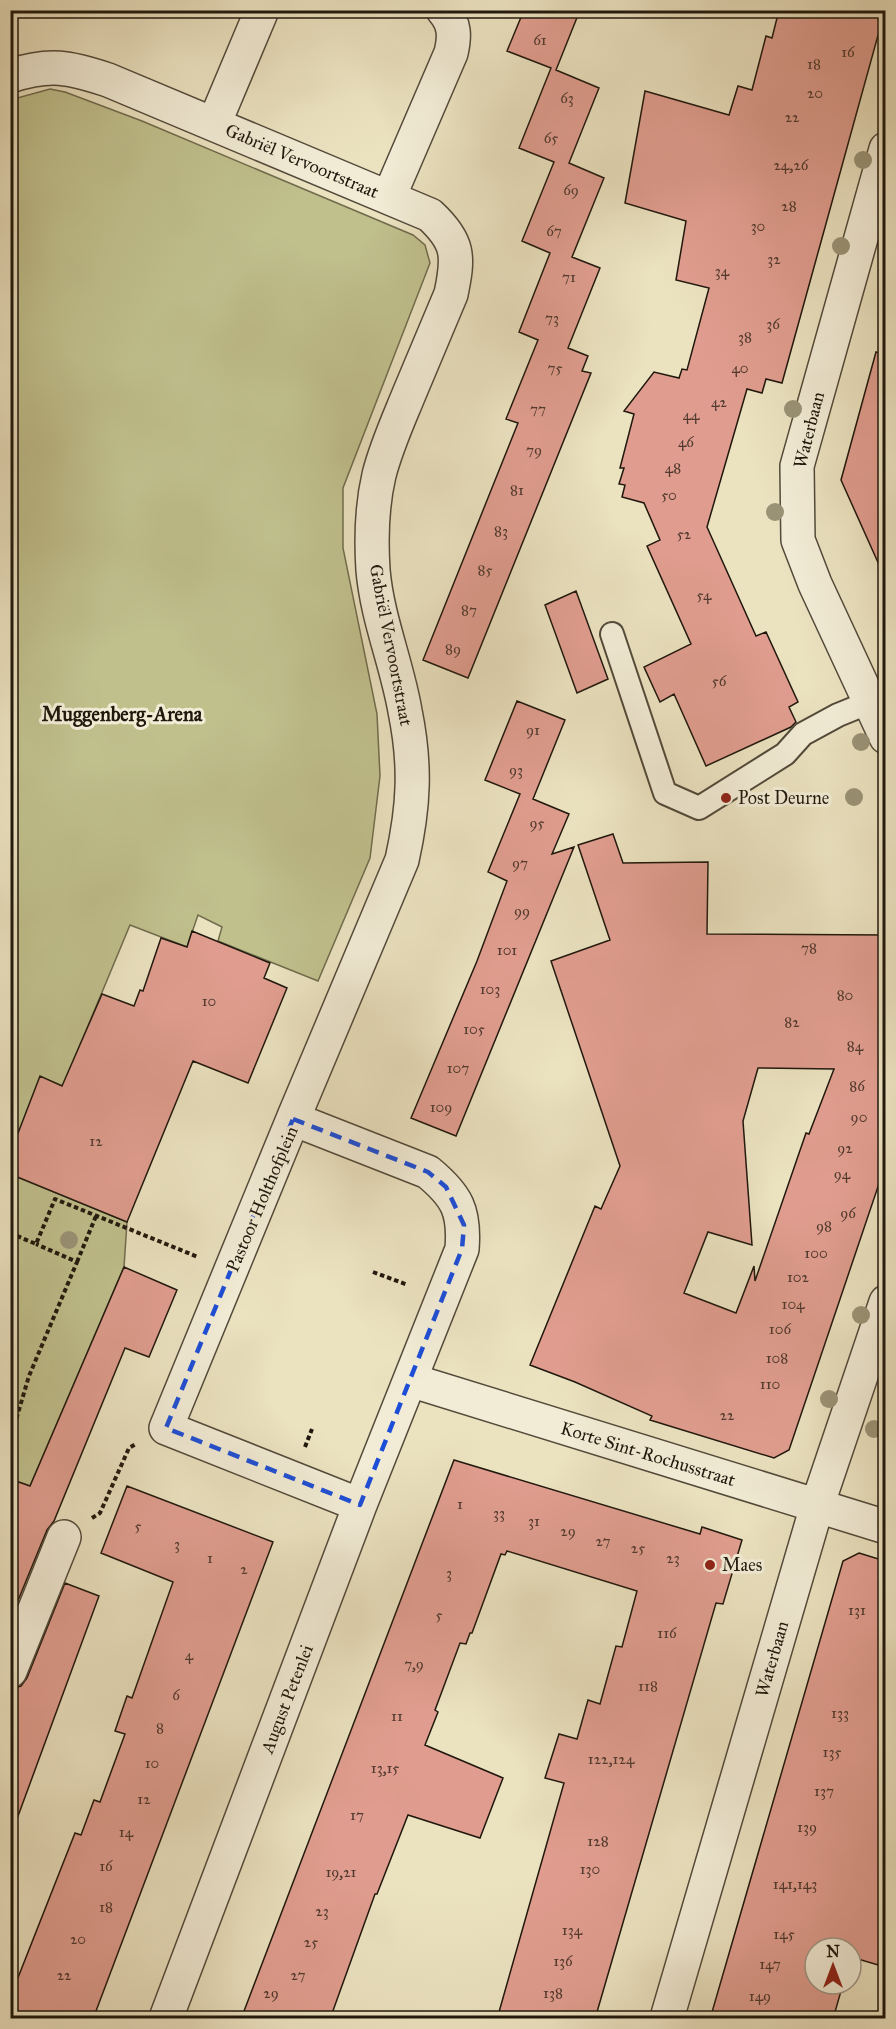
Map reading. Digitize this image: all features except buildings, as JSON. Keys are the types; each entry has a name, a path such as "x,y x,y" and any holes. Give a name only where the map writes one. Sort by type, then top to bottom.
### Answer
{"street":[{"name":"Gabriël Vervoortstraat","path":"214,124 262,10"},
{"name":"Gabriël Vervoortstraat","path":"389,197 451,53 455,36 452,23 443,10"},
{"name":"Gabriël Vervoortstraat","path":"10,75 51,67 77,70 108,80 430,215 446,230 455,248 456,269 451,294 390,441 379,476 374,507 372,538 374,571 379,603 405,710 411,752 413,789 410,824 402,860 293,1119"},
{"name":"Waterbaan","path":"885,149 797,466 798,540 815,584 885,737"},
{"name":"Pastoor Holthofplein","path":"166,1428 293,1119 428,1172 446,1187 457,1206 464,1226 462,1249 410,1380"},
{"name":"Waterbaan","path":"667,2019 817,1506 885,1302"},
{"name":"August Petenlei","path":"166,2019 360,1504 410,1380"},
{"name":"Korte Sint-Rochusstraat","path":"410,1380 885,1527"},
{"path":"166,1428 360,1504"},
{"path":"10,1671 64,1537"}],"lane":[{"path":"612,634 665,793 699,808 784,754 803,734 838,715 870,702"}],"path":[{"path":"36,1244 55,1199 231,1271"},
{"path":"10,1440 29,1376 96,1216"},
{"path":"10,1233 77,1262"},
{"path":"64,1537 100,1513 129,1448 166,1428"}],"highlighted area":[{"path":"293,1119 428,1172 446,1187 464,1225 462,1249 360,1505 166,1428"}],"green space":[{"path":"50,89 65,92 142,121 413,235 425,245 430,263 343,488 343,548 377,714 380,776 370,858 318,981 218,941 222,927 198,915 187,947 130,925 63,1086 40,1077 30,1144 15,1138 11,1148 10,100"},
{"path":"10,1174 127,1222 124,1267 30,1486 11,1479"}],"place":[{"name":"Post Deurne","path":"726,798"},
{"name":"Maes","path":"710,1565"}],"district":[{"name":"Muggenberg-Arena","path":"122,714"}]}
